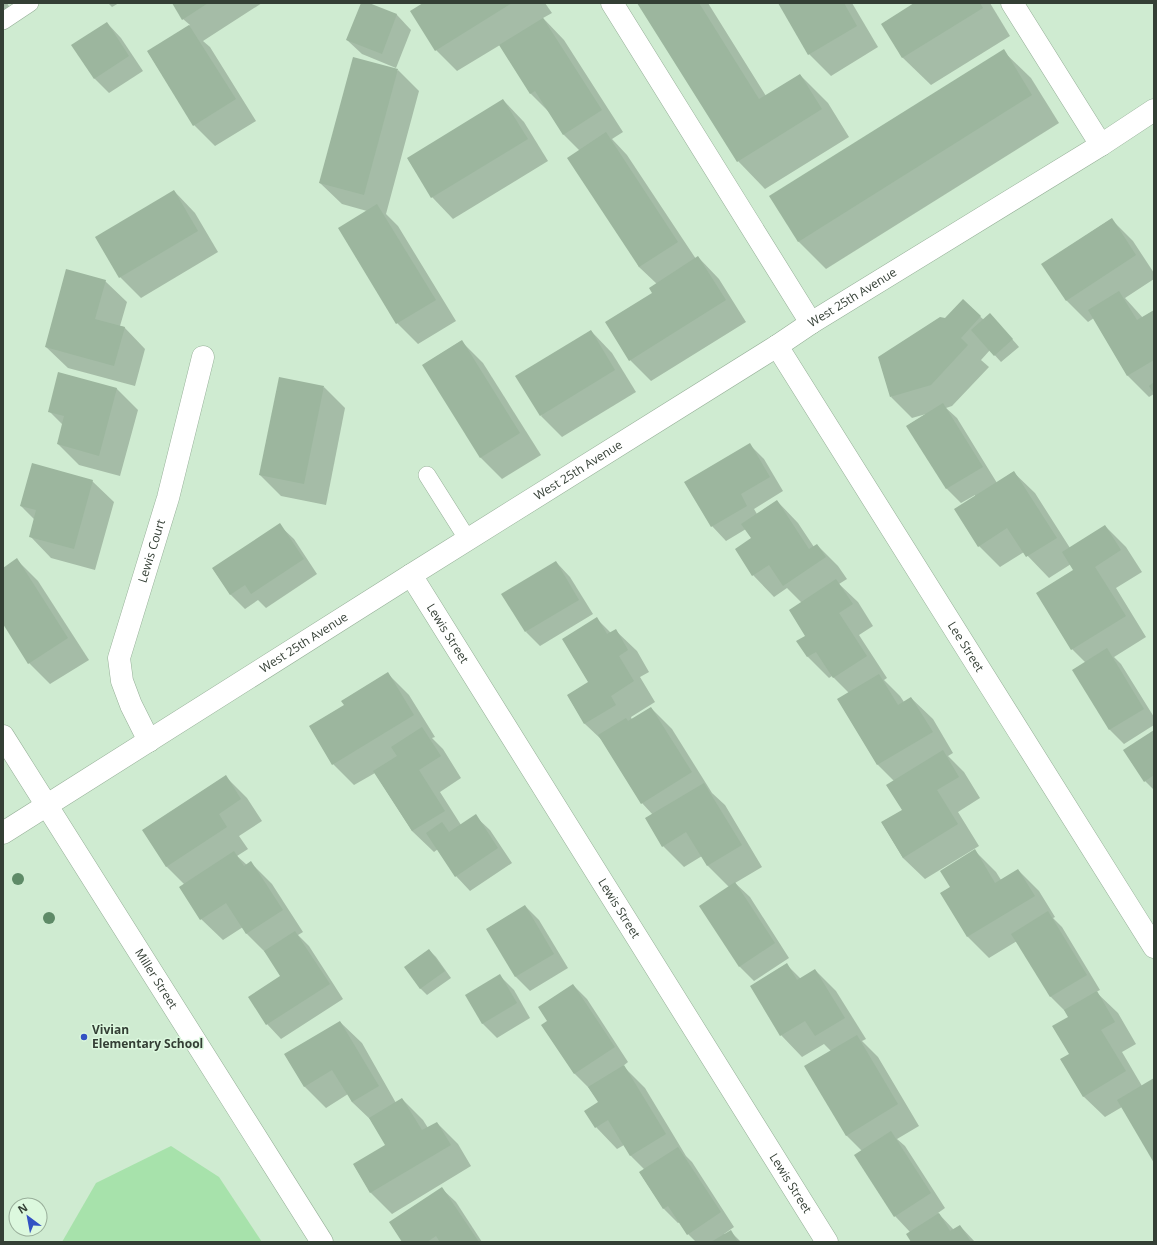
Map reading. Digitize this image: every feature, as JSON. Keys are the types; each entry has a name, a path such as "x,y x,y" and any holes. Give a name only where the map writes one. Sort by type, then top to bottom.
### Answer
{"street":[{"path":"612,3 811,323"},
{"path":"1012,3 1101,145"},
{"name":"West 25th Avenue","path":"3,833 412,574 777,346 811,323 1101,145 1153,115"},
{"name":"Lee Street","path":"777,346 1154,947"},
{"name":"Lewis Court","path":"149,741 131,705 122,681 120,658 168,498 203,357"},
{"name":"Lewis Street","path":"412,574 827,1242"},
{"name":"Miller Street","path":"3,736 322,1242"}],"lane":[{"path":"3,21 30,3"},
{"path":"428,475 468,540"}],"green space":[{"path":"171,1146 219,1177 262,1242 62,1242 96,1183"}],"building":[{"path":"172,3 208,3 182,20"},
{"path":"361,3 369,3 397,14 382,54 346,40"},
{"path":"423,3 512,3 435,51 410,11"},
{"path":"637,3 699,3 759,99 800,74 822,109 737,162"},
{"path":"778,3 844,3 857,26 808,55"},
{"path":"914,3 980,3 983,8 902,58 881,24"},
{"path":"543,18 602,110 563,135 535,91 530,94 499,45"},
{"path":"107,22 129,56 94,79 71,45"},
{"path":"189,25 236,99 193,126 147,51"},
{"path":"1004,49 1032,95 798,242 769,196"},
{"path":"353,57 398,69 364,195 319,183"},
{"path":"503,99 528,139 431,198 407,158"},
{"path":"606,132 678,242 639,267 567,158"},
{"path":"174,190 198,231 119,278 95,237"},
{"path":"377,204 436,300 396,324 338,228"},
{"path":"1112,218 1136,255 1066,301 1041,264"},
{"path":"698,256 726,300 629,361 605,322 652,293 649,288"},
{"path":"66,269 106,280 95,319 125,327 114,366 45,347"},
{"path":"1119,291 1137,320 1154,310 1154,360 1127,376 1088,310"},
{"path":"963,299 981,316 961,338 968,345 931,385 890,397 878,357 940,317 945,318"},
{"path":"990,313 1013,339 994,356 971,330"},
{"path":"591,330 615,370 540,416 515,376"},
{"path":"462,340 520,433 480,458 422,365"},
{"path":"58,372 117,388 99,456 57,444 64,416 48,412"},
{"path":"279,377 324,386 304,484 259,475"},
{"path":"1154,382 1154,394 1149,386"},
{"path":"943,403 983,467 946,489 906,426"},
{"path":"750,443 770,477 741,494 747,506 711,527 684,482"},
{"path":"32,463 93,480 74,549 29,537 36,510 20,506"},
{"path":"1014,471 1057,538 1026,557 1007,528 978,547 954,509"},
{"path":"777,500 809,549 817,544 826,557 783,586 769,565 752,576 735,549 751,538 741,524"},
{"path":"280,523 304,559 251,594 245,585 230,595 212,568"},
{"path":"1105,525 1121,550 1095,567 1126,616 1071,650 1036,593 1073,570 1062,552"},
{"path":"17,558 68,638 28,664 3,624 3,568"},
{"path":"556,561 579,600 525,632 501,594"},
{"path":"836,579 853,604 839,613 867,656 833,678 816,652 807,657 796,641 805,636 789,610"},
{"path":"597,617 607,634 616,629 628,650 619,656 634,681 611,696 616,705 584,724 567,695 588,682 562,639"},
{"path":"1107,648 1144,709 1109,730 1072,670"},
{"path":"388,672 414,715 332,765 309,726 344,705 341,701"},
{"path":"879,674 898,705 911,697 933,732 877,765 837,699"},
{"path":"651,707 692,772 641,804 598,735 626,718 628,721"},
{"path":"422,727 441,756 419,770 445,811 412,831 373,771 397,756 391,747"},
{"path":"1154,730 1154,775 1144,782 1123,750"},
{"path":"943,750 959,777 937,790 958,824 903,858 881,822 902,810 886,785"},
{"path":"226,775 241,799 219,814 227,827 166,867 142,830"},
{"path":"704,783 742,845 707,866 686,832 662,847 645,818"},
{"path":"476,814 498,848 455,877 426,833 442,822 449,832"},
{"path":"975,849 995,883 1018,869 1035,896 967,937 940,893 950,887 940,871"},
{"path":"234,851 244,866 251,861 283,910 246,934 226,903 200,920 179,887"},
{"path":"735,882 775,943 739,967 699,906"},
{"path":"525,905 554,954 515,977 486,929"},
{"path":"1048,911 1087,975 1050,997 1011,934"},
{"path":"295,931 330,984 266,1025 248,997 280,976 264,951"},
{"path":"429,949 445,971 420,989 404,967"},
{"path":"787,963 797,980 815,969 845,1018 815,1036 805,1021 780,1036 750,986"},
{"path":"500,974 517,1003 482,1024 465,995"},
{"path":"573,984 615,1047 574,1074 541,1025 547,1021 538,1007"},
{"path":"1097,991 1115,1022 1101,1030 1126,1071 1083,1097 1060,1059 1069,1054 1052,1026 1068,1017 1064,1010"},
{"path":"340,1021 379,1086 352,1102 332,1070 304,1087 284,1054"},
{"path":"857,1035 898,1104 846,1136 804,1066"},
{"path":"624,1065 666,1134 630,1156 608,1120 595,1128 584,1111 598,1102 588,1087"},
{"path":"1154,1078 1154,1163 1117,1100"},
{"path":"402,1098 422,1130 437,1122 451,1145 370,1193 353,1164 385,1145 369,1118"},
{"path":"891,1131 931,1193 894,1217 854,1155"},
{"path":"678,1147 721,1212 687,1235 668,1206 663,1209 639,1172"},
{"path":"442,1187 479,1242 440,1242 436,1236 427,1242 402,1242 389,1222"},
{"path":"939,1213 950,1231 960,1225 971,1242 911,1242 906,1234"},
{"path":"731,1230 738,1242 711,1242"}],"place":[{"name":"Vivian Elementary School","path":"84,1037"}]}
